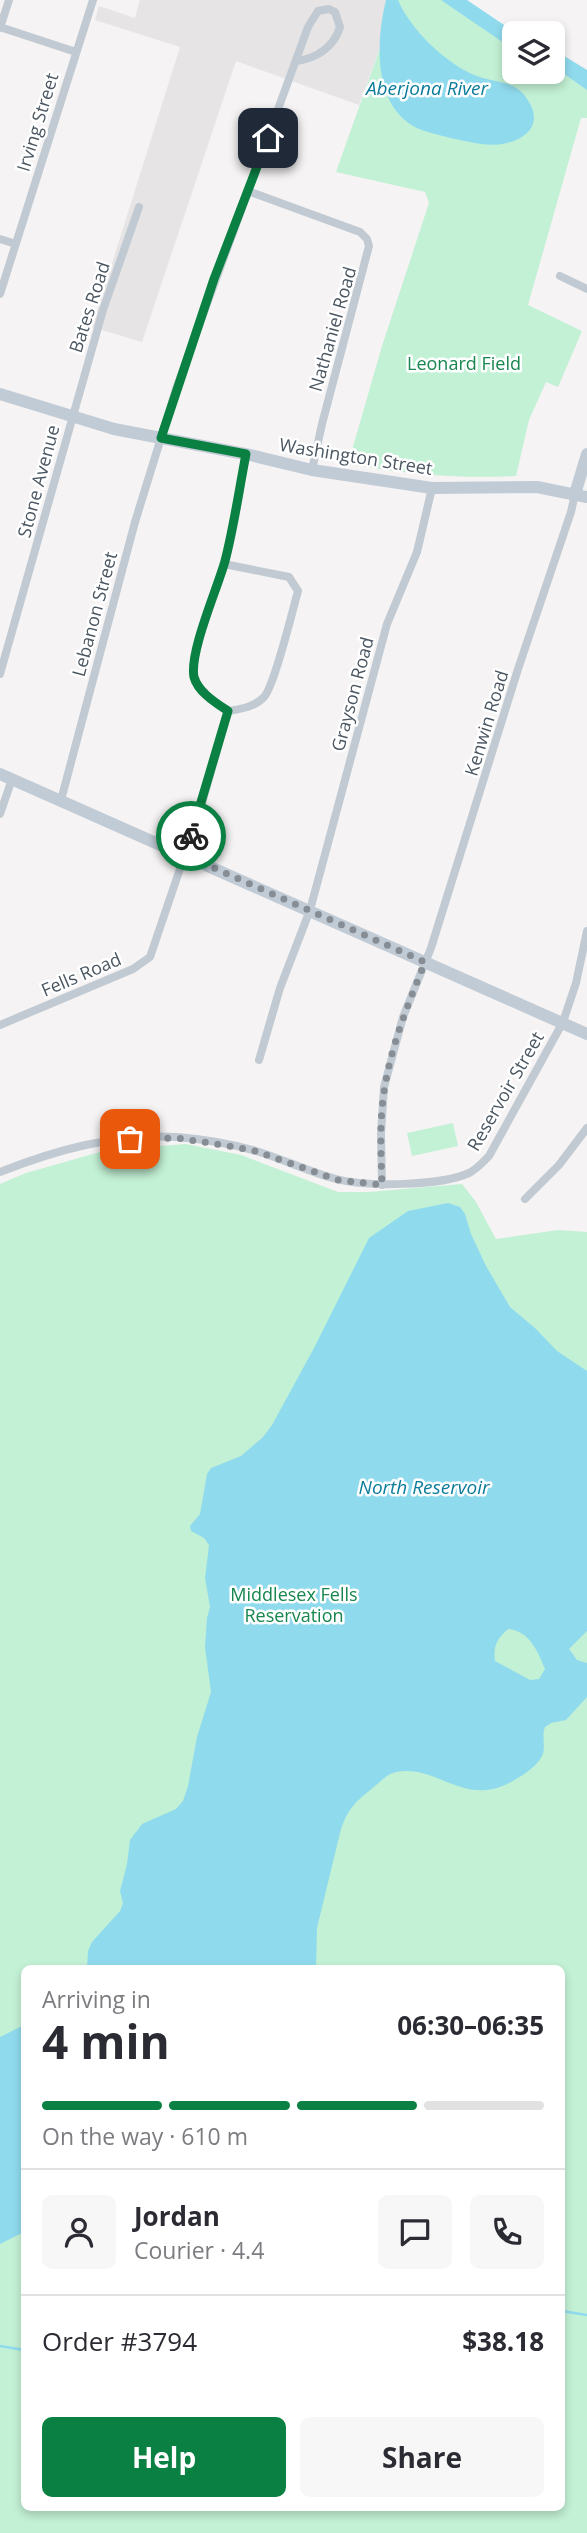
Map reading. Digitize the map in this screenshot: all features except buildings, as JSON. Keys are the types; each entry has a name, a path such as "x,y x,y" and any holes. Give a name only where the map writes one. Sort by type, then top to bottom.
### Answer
{"main road":[{"name":"Washington Street","path":"0,394 114,429 246,454 312,470 432,488 537,487 581,495"},
{"path":"581,495 587,454"},
{"path":"6,776 587,1034"}],"street":[{"path":"9,0 0,27 76,52"},
{"name":"Irving Street","path":"0,294 93,0"},
{"name":"Lebanon Street","path":"61,800 135,522 214,279 308,27 318,11 329,9 335,12 340,27 334,40 320,54 308,60 297,61"},
{"name":"Nathaniel Road","path":"248,191 359,232 369,246 312,470"},
{"name":"Bates Road","path":"72,417 103,310 139,207"},
{"path":"0,239 16,244"},
{"path":"559,276 587,289"},
{"name":"Stone Avenue","path":"0,674 72,417"},
{"path":"224,564 289,577 298,591 265,696 249,707 228,711 206,695 194,678 195,660 224,564 246,454"},
{"name":"Grayson Road","path":"259,1060 280,988 310,910 387,624 417,552 432,488"},
{"name":"Kenwin Road","path":"382,1185 384,1087 403,1017 425,962 571,512 581,495"},
{"name":"Fells Road","path":"0,1025 133,969 150,957 185,855 228,711"},
{"path":"0,814 6,776"},
{"name":"Reservoir Street","path":"382,1185 441,1180 472,1172 489,1156 563,1022 576,983 587,931"},
{"path":"525,1199 559,1165 587,1128"},
{"path":"0,1172 44,1155 89,1144 130,1139 177,1138 255,1151 338,1180 382,1185"}],"shaded area":[{"path":"140,0 397,0 359,105 236,61 142,342 92,327 180,47 95,20 99,6 135,18"}],"green space":[{"name":"Leonard Field","path":"397,0 459,0 502,31 502,84 565,84 565,69 587,84 587,118 581,118 528,305 582,331 558,387 546,382 529,420 516,476 432,475 348,464 382,346 429,203 425,192 336,172"},
{"path":"453,1123 458,1146 412,1156 407,1133"},
{"name":"Middlesex Fells Reservation","path":"186,1144 241,1155 338,1192 462,1184 476,1202 496,1239 558,1230 587,1232 587,2533 0,2533 0,1184 26,1173 107,1150"}],"water":[{"name":"Aberjona River","path":"386,0 398,0 420,34 454,64 477,76 515,87 525,96 532,108 534,119 531,128 516,140 493,145 425,131 404,119 385,90 381,72 380,34"},
{"name":"Aberjona River","path":"441,0 467,0 502,24 501,41"},
{"path":"565,56 587,70 587,90 565,74"},
{"name":"North Reservoir","path":"448,1203 460,1207 486,1266 510,1307 557,1351 587,1371 587,1631 569,1649 577,1660 587,1663 587,1697 566,1720 545,1727 543,1754 536,1764 498,1788 467,1789 426,1774 396,1772 384,1778 357,1802 349,1812 340,1833 317,1928 316,1965 87,1965 92,1942 120,1911 123,1903 120,1891 130,1840 142,1824 176,1809 183,1801 197,1737 211,1692 205,1647 210,1607 205,1578 209,1545 204,1538 191,1531 190,1526 200,1514 207,1474 211,1468 241,1456 263,1437 272,1425 369,1238 408,1211","holes":["508,1629 522,1634 532,1643 545,1669 539,1679 530,1680 495,1661 495,1647"]},
{"path":"21,2026 21,2234 0,2244 0,2037"}],"waterway":[{"path":"565,2311 587,2315"},
{"path":"0,2346 21,2350"}],"way so far":[{"path":"130,1139 177,1138 229,1146 255,1151 338,1180 382,1185 384,1087 403,1017 425,962 185,855 191,836"}],"route":[{"path":"191,836 228,711 206,695 194,678 195,660 224,564 246,454 161,438 214,279 268,138"}]}
